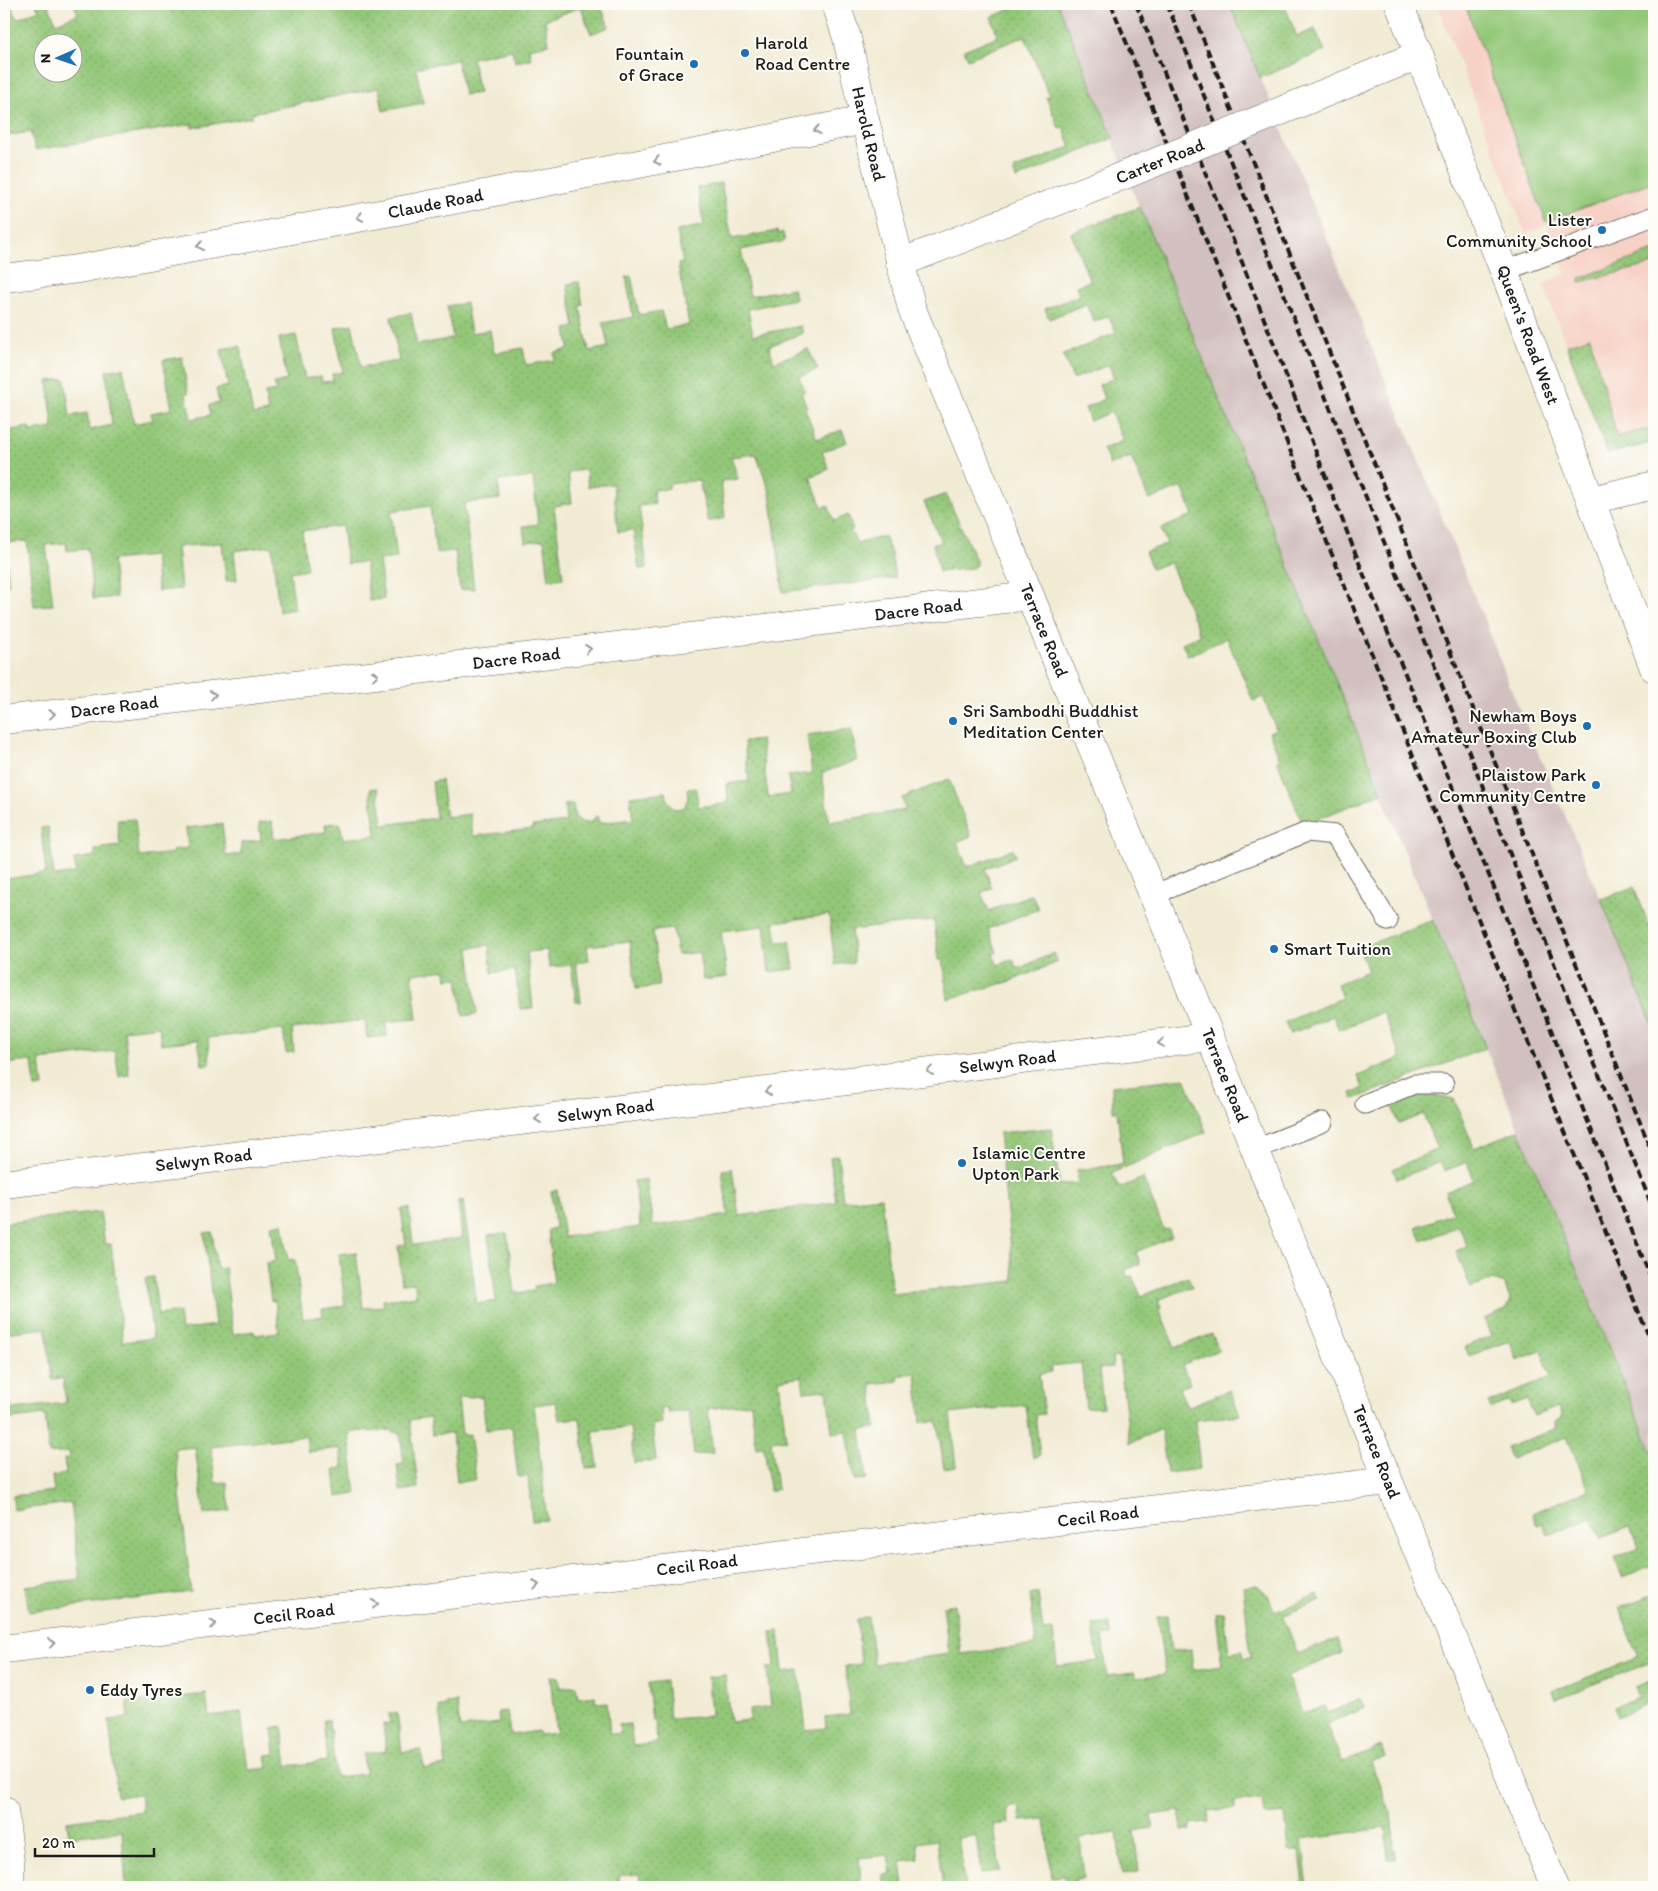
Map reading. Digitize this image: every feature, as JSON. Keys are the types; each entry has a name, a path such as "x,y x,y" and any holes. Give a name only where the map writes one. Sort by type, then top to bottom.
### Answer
{"street":[{"name":"Harold Road","path":"836,4 847,38 900,263"},
{"name":"Queen's Road West","path":"1399,4 1504,271 1654,668"},
{"name":"Carter Road","path":"900,263 1127,174 1419,55"},
{"name":"Claude Road","path":"4,278 78,269 383,213 865,120"},
{"name":"Terrace Road","path":"900,263 912,309 1153,895 1388,1481 1556,1887"},
{"path":"1591,500 1654,485"},
{"name":"Dacre Road","path":"4,720 1030,596"},
{"name":"Selwyn Road","path":"4,1184 1209,1037"},
{"name":"Cecil Road","path":"4,1649 1388,1481"},
{"path":"4,1810 10,1862 10,1887"}],"lane":[{"path":"1504,271 1654,216"},
{"path":"1153,895 1306,832 1335,835 1388,922"},
{"path":"1365,1104 1414,1084 1444,1084"},
{"path":"1254,1150 1322,1122"}],"shaded area":[{"path":"1058,4 1230,4 1484,619 1513,694 1654,1028 1654,1457 1134,194"},
{"name":"Lister Community School","path":"1437,4 1654,4 1654,442 1608,454 1543,284 1566,274 1547,225 1526,234"}],"green space":[{"path":"36,4 48,4 56,23 78,14 74,4 600,4 609,27 591,34 581,7 545,20 549,44 529,48 531,59 515,62 512,50 472,58 479,93 464,95 457,60 416,68 423,103 383,111 379,88 252,113 252,117 192,128 192,124 35,150 31,132 4,136 4,11 12,7 17,19 39,10"},
{"path":"1010,4 1058,4 1113,138 1016,179 1013,170 1071,147 1063,127 1059,128 1046,97 1049,96 1025,36 968,59 964,50 998,36 991,17 1011,9"},
{"path":"1230,4 1284,4 1297,36 1315,29 1325,51 1260,78"},
{"path":"1465,4 1654,4 1654,181 1546,222"},
{"path":"721,183 732,239 777,231 778,234 783,233 785,241 741,250 750,296 793,288 795,299 748,309 753,335 801,326 803,333 769,346 774,362 808,349 818,369 799,377 805,391 801,393 807,407 805,409 817,439 842,430 847,442 822,452 829,469 810,477 822,507 828,505 834,521 848,515 853,529 850,530 857,544 884,536 891,553 895,578 783,592 770,492 756,454 731,457 738,479 721,481 725,518 708,522 699,480 669,484 669,489 653,490 655,504 639,506 647,568 639,569 633,530 618,532 613,484 588,487 586,470 568,472 572,503 554,506 563,578 549,580 544,540 525,542 523,526 538,524 533,477 498,481 500,499 464,503 474,589 460,590 455,551 436,553 430,506 391,511 397,558 379,560 384,599 369,601 365,562 347,564 342,526 302,531 307,569 290,572 295,609 279,612 272,546 234,551 237,580 226,581 222,543 177,547 181,589 158,591 154,556 112,560 116,597 93,599 88,549 67,551 66,543 46,545 53,605 34,606 27,541 5,543 9,584 4,585 4,431 30,427 30,431 53,428 48,381 65,379 70,416 87,413 90,430 112,425 106,371 123,368 134,424 153,420 151,413 172,409 163,360 182,357 191,419 210,415 209,405 219,403 216,389 228,386 221,349 240,346 253,415 268,412 265,393 276,391 274,383 287,380 279,338 296,335 305,379 321,376 322,382 333,381 332,374 343,372 335,328 352,324 361,367 399,361 391,317 411,313 417,345 453,338 447,306 466,303 471,333 490,330 494,353 523,348 526,365 555,360 554,353 569,349 566,329 575,327 567,284 579,282 583,305 580,306 589,351 608,347 603,323 633,317 626,277 631,276 639,315 661,311 666,329 689,325 678,264 683,263 677,231 704,225 697,188"},
{"path":"1140,207 1382,793 1303,825 1277,760 1280,759 1269,732 1276,729 1263,697 1253,701 1227,638 1188,656 1182,643 1200,635 1170,562 1152,569 1145,552 1167,544 1161,529 1193,515 1182,487 1149,500 1131,457 1110,465 1103,449 1123,441 1111,412 1090,421 1085,408 1104,399 1099,385 1114,378 1109,365 1073,379 1063,355 1116,333 1109,316 1094,322 1086,304 1049,319 1045,309 1080,295 1077,286 1090,281 1071,233"},
{"path":"1654,251 1654,264 1580,282 1580,278"},
{"path":"1590,337 1617,437 1654,427 1654,442 1608,454 1566,345"},
{"path":"946,494 976,560 976,565 972,568 939,572 933,544 942,543 924,502"},
{"path":"851,729 858,760 822,773 829,822 905,810 902,798 949,779 971,836 957,842 967,867 1013,849 1016,856 985,869 992,888 981,893 989,911 1032,894 1038,909 988,929 997,952 993,955 998,965 1013,959 1017,969 1054,953 1058,962 1011,981 948,999 943,960 939,960 934,920 851,930 854,962 835,965 829,915 774,922 777,942 790,941 794,969 769,972 764,926 721,931 727,977 703,980 699,952 677,955 673,929 653,931 659,986 636,989 630,941 587,946 589,960 576,962 581,1002 576,1002 571,965 549,967 547,950 527,952 533,1008 520,1009 515,970 492,973 489,945 469,948 477,1014 463,1016 458,978 447,979 446,970 412,974 417,1019 386,1022 387,1036 367,1038 365,1020 292,1029 294,1052 286,1053 283,1030 208,1038 210,1064 202,1065 198,1040 161,1044 159,1026 124,1030 129,1075 119,1077 115,1051 40,1060 43,1087 35,1088 32,1061 4,1064 4,888 7,888 6,879 46,873 41,828 48,827 54,876 76,873 74,859 95,856 95,849 120,846 117,820 135,819 139,857 173,853 173,850 188,848 186,828 222,824 226,856 241,854 241,843 261,840 259,823 272,821 274,839 326,832 325,824 340,823 343,839 376,835 370,789 378,788 383,825 436,818 432,782 441,780 446,817 470,814 473,836 533,829 533,826 566,822 564,805 573,804 575,817 583,823 591,822 597,815 599,823 633,819 630,796 666,792 667,800 674,809 684,808 688,798 687,789 696,788 698,807 728,803 727,784 749,781 744,742 761,740 768,797 791,794 788,776 812,773 807,735"},
{"path":"1634,887 1654,938 1654,1028 1601,899"},
{"path":"1433,920 1486,1048 1354,1099 1351,1093 1363,1088 1358,1076 1401,1058 1383,1012 1339,1030 1333,1016 1290,1034 1285,1022 1342,998 1337,984 1368,971 1359,948"},
{"path":"1185,1078 1206,1132 1112,1173 1119,1188 1143,1178 1164,1230 1168,1229 1172,1237 1136,1252 1140,1264 1125,1270 1128,1277 1132,1276 1141,1296 1188,1277 1192,1287 1158,1300 1161,1308 1159,1310 1175,1348 1212,1334 1219,1350 1182,1365 1190,1384 1179,1388 1187,1407 1230,1390 1240,1415 1195,1420 1200,1469 1167,1473 1161,1429 1130,1443 1119,1357 1112,1358 1113,1367 1099,1369 1103,1407 1086,1408 1081,1363 1051,1366 1051,1372 1039,1374 1044,1414 1035,1415 1040,1456 1033,1458 1026,1405 950,1414 956,1467 944,1469 937,1421 921,1422 916,1373 898,1376 898,1381 871,1384 876,1428 861,1430 867,1479 854,1480 847,1431 832,1433 827,1390 804,1392 802,1376 779,1380 786,1439 771,1441 777,1489 770,1491 764,1447 756,1448 751,1403 708,1409 713,1453 694,1455 689,1411 668,1413 667,1408 661,1408 662,1423 652,1425 656,1460 634,1463 630,1427 593,1431 598,1467 586,1468 580,1418 559,1420 556,1402 534,1405 547,1520 532,1521 528,1476 518,1477 512,1427 486,1430 482,1396 458,1398 462,1435 470,1434 476,1480 457,1482 452,1433 432,1435 430,1417 410,1420 418,1488 400,1491 397,1465 404,1464 400,1432 393,1432 392,1430 369,1432 369,1430 349,1433 356,1494 337,1497 334,1469 343,1468 340,1448 308,1452 306,1436 211,1447 215,1483 227,1482 230,1511 204,1514 195,1447 175,1449 191,1592 29,1612 25,1586 80,1579 71,1503 14,1510 13,1496 54,1491 52,1476 66,1474 64,1459 70,1458 69,1452 49,1454 45,1415 4,1420 4,1410 66,1403 63,1378 52,1379 46,1328 4,1333 4,1260 8,1259 7,1246 4,1246 4,1223 100,1212 105,1244 111,1244 123,1342 153,1338 145,1278 154,1277 158,1315 179,1312 181,1330 215,1325 204,1233 212,1232 217,1269 225,1268 233,1334 254,1331 255,1335 279,1332 275,1300 271,1301 266,1263 276,1261 271,1225 283,1223 288,1260 295,1259 303,1319 323,1316 322,1309 345,1306 339,1254 356,1252 363,1308 384,1306 383,1300 416,1296 415,1283 402,1284 398,1246 406,1245 401,1209 409,1208 413,1245 462,1238 458,1202 463,1201 477,1304 496,1301 488,1235 507,1233 515,1293 535,1291 534,1286 554,1283 548,1230 555,1228 551,1191 557,1190 564,1237 640,1227 634,1181 646,1179 653,1226 728,1215 722,1170 732,1169 739,1216 836,1202 830,1157 838,1155 843,1201 881,1197 892,1294 1014,1281 999,1133 1051,1128 1060,1185 1078,1183 1077,1170 1123,1164 1117,1111 1113,1111 1112,1086"},
{"path":"1418,1092 1454,1099 1474,1148 1519,1130 1654,1457 1654,1565 1622,1577 1615,1558 1638,1548 1630,1527 1601,1538 1592,1518 1548,1535 1543,1523 1537,1525 1532,1513 1589,1490 1567,1437 1511,1459 1506,1448 1557,1428 1555,1421 1563,1417 1558,1407 1534,1416 1527,1399 1511,1405 1509,1401 1491,1408 1488,1403 1551,1377 1541,1351 1517,1360 1510,1341 1469,1356 1465,1347 1491,1336 1484,1319 1506,1310 1510,1299 1504,1284 1493,1280 1471,1288 1456,1251 1467,1246 1459,1226 1422,1241 1416,1227 1453,1213 1445,1192 1474,1180 1467,1162 1445,1171 1440,1162 1397,1179 1393,1169 1437,1149 1423,1114 1399,1124 1390,1101"},
{"path":"1257,1585 1268,1595 1275,1612 1318,1594 1321,1600 1283,1616 1298,1654 1337,1639 1342,1653 1287,1676 1303,1714 1325,1706 1328,1713 1361,1699 1365,1708 1326,1724 1342,1762 1381,1746 1385,1757 1371,1763 1391,1813 1394,1843 1391,1847 1395,1849 1396,1859 1388,1859 1385,1828 1302,1839 1308,1887 1303,1887 1299,1851 1289,1851 1285,1813 1265,1815 1263,1799 1235,1802 1235,1808 1208,1811 1209,1822 1191,1824 1191,1830 1182,1831 1180,1811 1151,1815 1153,1828 1134,1831 1139,1872 1122,1874 1117,1833 1080,1838 1084,1878 1075,1879 1075,1887 1066,1887 1065,1876 1052,1877 1045,1819 1021,1821 1019,1806 1007,1808 1009,1823 994,1825 1000,1871 981,1873 976,1836 958,1838 965,1887 943,1887 937,1840 917,1843 919,1859 901,1861 904,1887 885,1887 883,1875 891,1874 888,1855 859,1858 861,1880 848,1882 849,1887 664,1887 663,1885 641,1887 639,1874 618,1876 619,1887 436,1887 435,1883 409,1887 126,1887 122,1831 69,1837 67,1821 142,1811 140,1794 117,1797 109,1720 128,1718 127,1702 206,1694 209,1716 241,1712 248,1770 268,1768 266,1755 275,1754 272,1728 282,1726 287,1766 327,1761 323,1720 329,1720 336,1777 365,1774 363,1754 386,1751 383,1724 390,1723 389,1713 397,1713 402,1752 421,1750 424,1769 446,1766 439,1707 445,1707 445,1704 457,1703 460,1728 499,1723 498,1712 507,1711 510,1735 538,1731 539,1735 556,1733 550,1676 559,1677 560,1688 576,1686 578,1698 595,1696 596,1703 607,1702 610,1734 620,1733 619,1725 630,1724 633,1746 657,1743 655,1722 652,1721 648,1683 666,1681 670,1719 711,1716 708,1677 725,1675 730,1722 750,1720 749,1710 771,1707 767,1668 775,1666 771,1632 779,1631 783,1672 799,1670 806,1730 826,1728 825,1717 850,1714 845,1666 861,1664 857,1619 868,1617 874,1664 949,1654 943,1606 954,1604 961,1654 1036,1645 1030,1595 1038,1593 1043,1631 1053,1630 1057,1666 1098,1661 1093,1625 1110,1623 1111,1635 1102,1636 1107,1676 1134,1673 1136,1678 1165,1674 1157,1617 1167,1616 1171,1651 1191,1649 1193,1670 1222,1666 1216,1613 1224,1612 1229,1653 1242,1651 1243,1658 1251,1657 1243,1587"},
{"path":"1654,1594 1654,1661 1556,1699 1553,1691 1639,1657 1619,1608"},
{"path":"1654,1680 1654,1701 1618,1716 1614,1706 1639,1697 1635,1687"}],"railway":[{"path":"1111,4 1508,993 1654,1349"},
{"path":"1136,4 1238,252 1365,578 1478,848 1654,1286"},
{"path":"1167,4 1654,1211"},
{"path":"1189,4 1654,1157"}],"place":[{"name":"Harold Road Centre","path":"745,53"},
{"name":"Fountain of Grace","path":"694,64"},
{"name":"Lister Community School","path":"1602,230"},
{"name":"Sri Sambodhi Buddhist Meditation Center","path":"953,721"},
{"name":"Newham Boys Amateur Boxing Club","path":"1587,726"},
{"name":"Plaistow Park Community Centre","path":"1596,785"},
{"name":"Smart Tuition","path":"1274,949"},
{"name":"Islamic Centre Upton Park","path":"962,1163"},
{"name":"Eddy Tyres","path":"90,1690"}]}
